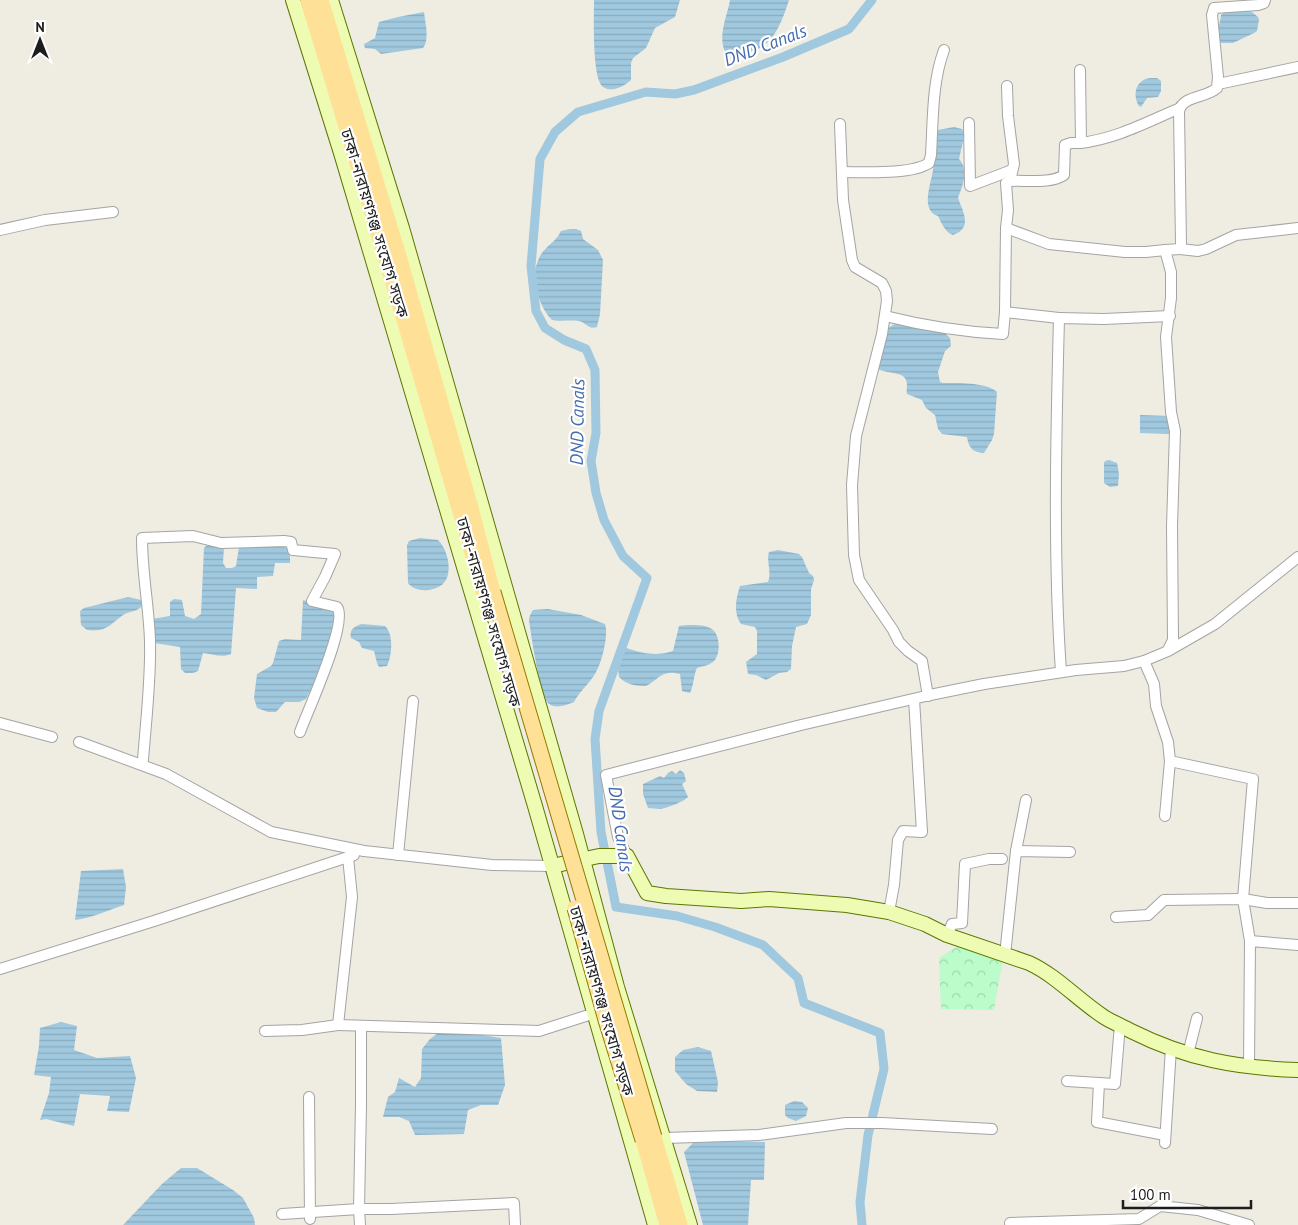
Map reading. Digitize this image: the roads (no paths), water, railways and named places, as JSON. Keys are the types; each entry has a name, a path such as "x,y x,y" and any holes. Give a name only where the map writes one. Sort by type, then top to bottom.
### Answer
{"main road":[{"name":"ঢাকা-নারায়ণগঞ্জ সংযোগ সড়ক","path":"308,0 320,60 347,152 411,326"},
{"name":"ঢাকা-নারায়ণগঞ্জ সংযোগ সড়ক","path":"321,0 358,102 411,326 488,593 653,1138 667,1225"},
{"name":"ঢাকা-নারায়ণগঞ্জ সংযোগ সড়ক","path":"659,1178 680,1225"}],"street":[{"path":"294,0 320,60"},
{"path":"331,0 358,102"},
{"path":"1010,181 1059,178 1064,174 1065,145 1095,142 1121,134 1180,108 1187,101 1214,92 1218,84 1212,11 1214,8 1220,7 1258,5 1264,3 1265,0"},
{"path":"842,172 903,170 922,168 929,164 936,88 940,59 944,50"},
{"path":"1218,84 1298,66"},
{"path":"1080,70 1080,143"},
{"path":"886,316 926,326 969,332 1003,334 1008,210 1006,184 1010,181 1014,164 1008,116 1007,86"},
{"path":"1180,108 1180,249"},
{"path":"969,123 970,186 1012,170"},
{"path":"840,124 843,200 852,260 855,267 882,283 886,291 886,316 856,436 852,485 854,555 859,580 899,642 922,661 928,696"},
{"path":"0,230 45,220 113,212"},
{"path":"1006,228 1049,244 1124,252 1180,249 1198,251 1236,235 1298,228"},
{"path":"1165,250 1171,272 1170,316 1166,337 1171,412 1175,431 1172,526 1173,640 1168,651"},
{"path":"1005,312 1059,318 1104,319 1170,316"},
{"path":"1059,318 1056,526 1057,593 1062,672"},
{"path":"411,326 478,556 582,859 617,987 653,1138 759,1136 846,1123 992,1128"},
{"path":"143,760 150,651 142,564 142,538 193,536 221,543 284,541 291,542 293,550 335,554 312,601 337,607 340,614 331,657 300,732"},
{"path":"478,556 552,866 595,1013 659,1178 690,1225"},
{"path":"1298,557 1216,624 1168,651 1144,661 1124,666 1062,672 984,684 800,725 606,775 622,856 647,893 741,901 769,899 847,905 889,912 911,918 947,935 1042,969 1105,1017 1151,1041 1206,1060 1249,1067 1298,1070"},
{"path":"1144,661 1154,684 1156,706 1168,742 1170,761 1165,816"},
{"path":"889,912 894,886 898,840 904,831 922,832 914,699"},
{"path":"398,855 412,701"},
{"path":"0,723 52,737"},
{"path":"79,742 166,774 271,832 364,851 492,865 552,866 599,856 622,856"},
{"path":"1170,761 1253,779 1243,898 1250,941 1249,1067"},
{"path":"1005,955 1016,851 1026,800"},
{"path":"0,969 154,921 364,851"},
{"path":"1016,851 1070,852"},
{"path":"338,1025 352,897 348,857"},
{"path":"947,935 952,924 962,923 965,864 1002,858"},
{"path":"1116,917 1148,915 1164,900 1243,898 1267,903 1298,903"},
{"path":"1250,941 1298,945"},
{"path":"265,1031 302,1030 338,1025 539,1031 595,1013"},
{"path":"1188,1054 1196,1018"},
{"path":"1067,1081 1115,1084 1120,1025"},
{"path":"360,1225 361,1026"},
{"path":"1099,1083 1097,1122 1165,1139 1171,1048"},
{"path":"309,1097 309,1215"},
{"path":"655,1225 659,1178"},
{"path":"282,1214 309,1215 359,1209 514,1203 515,1225"},
{"path":"1010,1223 1139,1219 1160,1206 1198,1210 1249,1225"}],"water":[{"path":"594,0 680,0 675,17 655,28 646,48 633,58 631,63 631,80 625,85 613,89 602,86 597,71 594,45"},
{"path":"730,0 789,0 780,24 769,41 752,52 727,55 722,42 722,35"},
{"path":"1244,10 1252,12 1258,17 1257,31 1233,43 1221,43 1218,32 1221,15 1226,11"},
{"path":"424,12 427,36 423,48 381,54 375,49 365,48 364,44 375,38 379,22"},
{"path":"1150,78 1157,78 1161,81 1161,91 1158,97 1147,98 1141,107 1136,97 1137,88 1141,82"},
{"path":"954,127 962,129 965,133 959,159 964,168 964,178 958,198 964,213 965,223 959,232 953,235 946,230 938,216 929,208 928,196 934,166 936,134 938,130"},
{"path":"570,229 581,231 583,239 598,250 603,260 600,314 597,327 590,327 579,321 552,320 539,299 535,273 539,258 561,231"},
{"path":"896,323 945,333 950,338 951,346 945,351 938,372 940,382 986,386 997,392 994,434 984,453 972,449 967,437 942,434 938,429 935,415 926,408 922,400 907,394 907,383 904,377 878,369 887,329"},
{"path":"1140,415 1169,416 1169,434 1140,433"},
{"path":"1109,460 1117,463 1119,474 1118,486 1110,487 1104,483 1104,463"},
{"path":"420,538 438,540 444,548 448,559 449,570 446,580 443,584 433,589 416,589 408,583 407,545 409,541"},
{"path":"213,545 224,547 223,563 226,568 236,566 239,547 258,545 273,545 286,548 290,551 290,563 275,563 273,576 257,577 257,589 236,588 231,654 221,656 203,653 198,671 185,673 181,669 180,647 154,643 152,619 170,616 170,602 174,599 182,600 185,616 194,619 201,614 204,548"},
{"path":"778,550 799,554 809,573 813,576 811,615 807,624 796,627 792,646 791,669 766,680 756,675 748,674 746,662 757,654 757,631 755,627 741,624 738,620 736,600 740,586 768,582 769,552"},
{"path":"128,597 141,600 142,606 137,610 127,613 110,626 101,630 87,630 81,625 80,611 84,608"},
{"path":"303,600 336,609 328,657 306,699 299,702 285,702 276,712 268,712 257,708 254,698 257,674 273,663 279,641 285,639 301,640"},
{"path":"548,609 581,615 605,624 606,629 604,651 596,672 574,702 561,706 551,705 545,698 536,664 529,620 533,610"},
{"path":"362,624 385,626 388,630 391,645 387,666 379,667 374,651 362,648 359,642 351,638 353,629"},
{"path":"699,625 707,627 713,630 718,638 718,652 715,660 697,668 690,693 682,691 680,674 665,674 646,686 625,682 619,677 618,667 624,647 648,654 673,651 679,626"},
{"path":"680,770 684,773 686,781 682,784 688,797 661,809 648,808 643,794 643,784 660,776 664,778 672,771 676,774"},
{"path":"123,869 126,887 124,905 94,916 75,920 81,871"},
{"path":"61,1022 77,1026 74,1050 97,1058 130,1056 136,1078 129,1112 107,1111 110,1096 80,1094 74,1126 46,1119 40,1120 49,1093 51,1077 34,1075 40,1028"},
{"path":"441,1031 464,1032 501,1038 505,1085 498,1105 481,1105 468,1110 464,1134 415,1135 409,1121 399,1117 383,1117 388,1097 395,1092 399,1078 415,1087 421,1078 422,1049 430,1039"},
{"path":"698,1047 711,1051 718,1082 717,1092 697,1091 686,1084 675,1071 675,1057 683,1050"},
{"path":"794,1101 802,1102 808,1108 806,1116 796,1121 785,1115 785,1105"},
{"path":"722,1141 765,1142 764,1180 751,1180 748,1225 703,1225 684,1152 693,1143"},
{"path":"181,1168 197,1168 233,1190 243,1198 254,1218 255,1225 123,1225 162,1184"}],"waterway":[{"name":"DND Canals","path":"862,1225 860,1202 868,1135 884,1069 880,1033 804,1003 798,978 763,945 715,927 677,916 616,907 601,832 595,739 599,711 647,578 623,556 604,520 596,493 591,461 596,433 595,370 586,349 564,340 545,328 536,311 531,266 540,159 555,132 578,112 646,92 675,94 694,90 783,57 849,29 872,0"}]}
